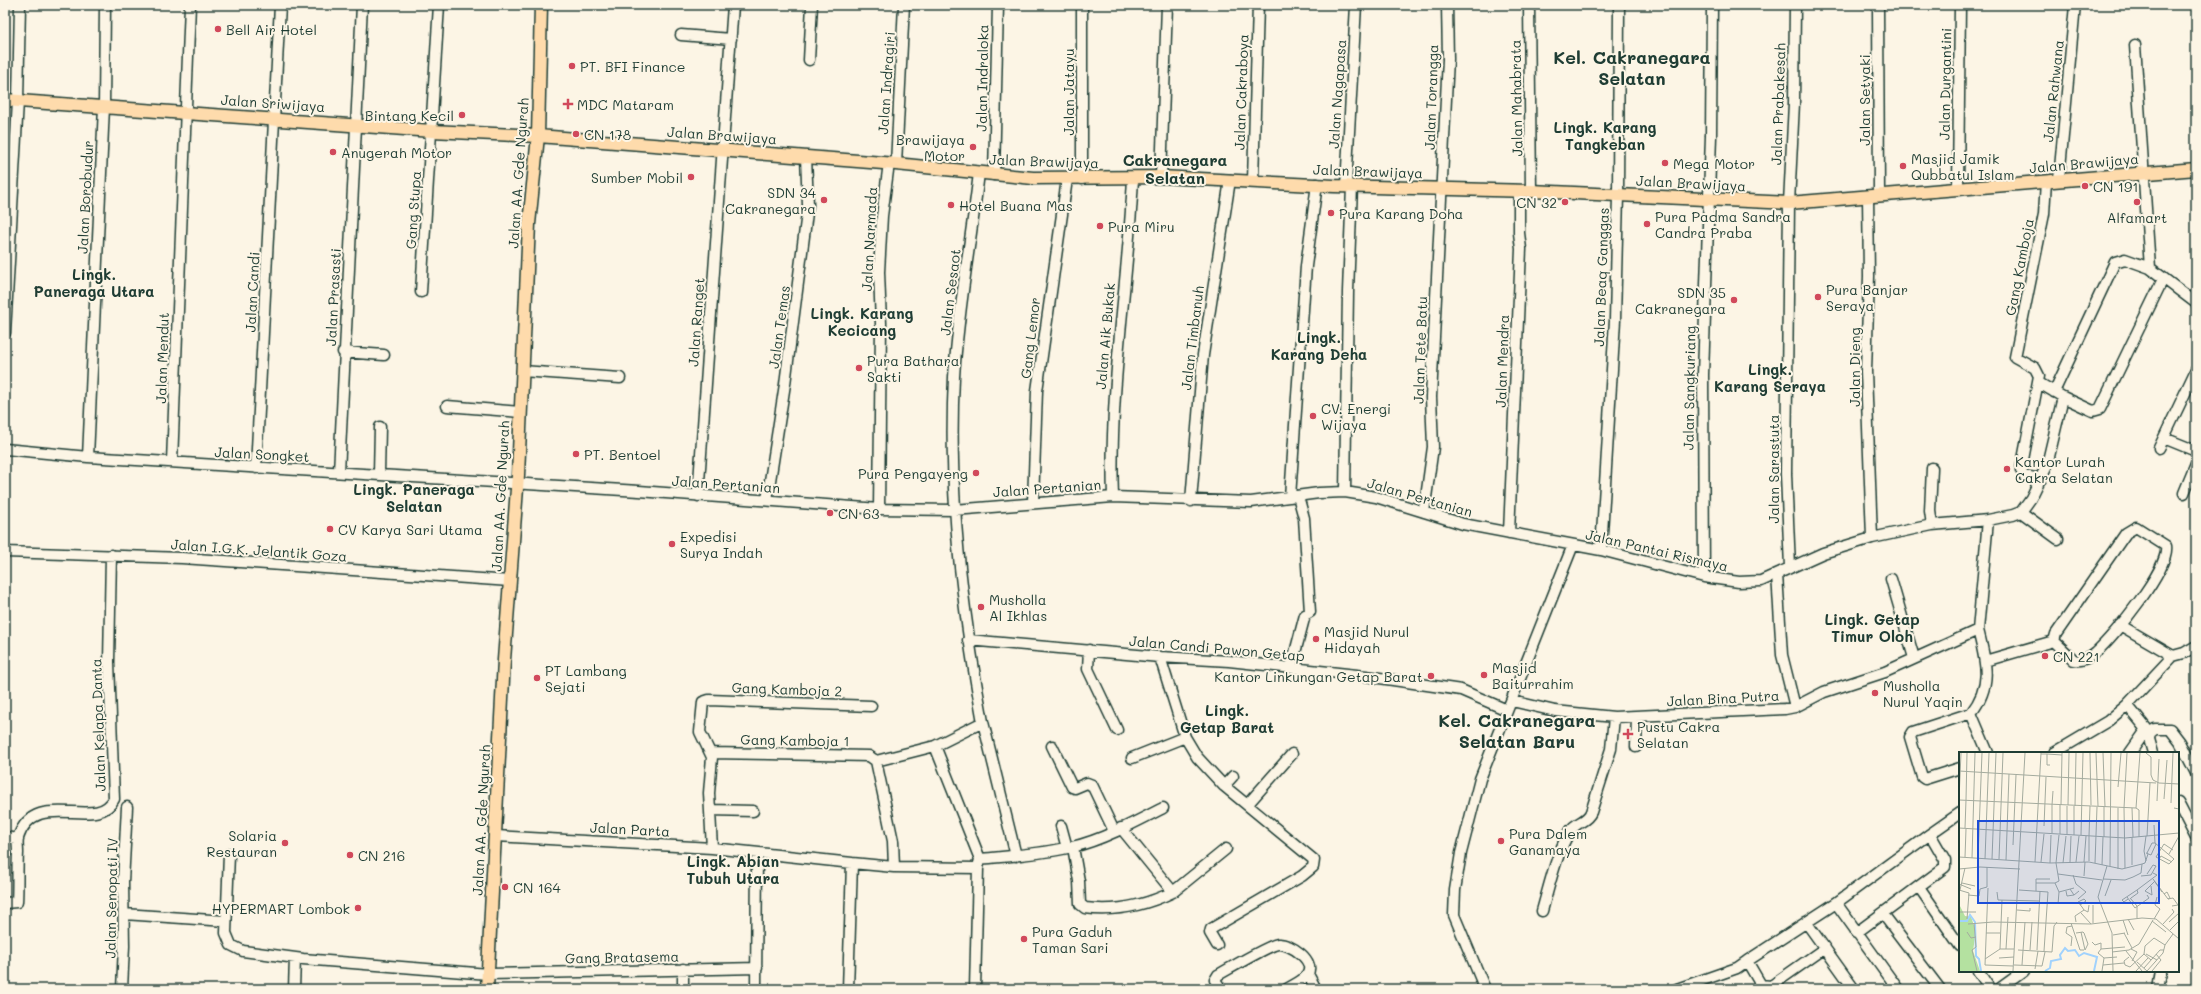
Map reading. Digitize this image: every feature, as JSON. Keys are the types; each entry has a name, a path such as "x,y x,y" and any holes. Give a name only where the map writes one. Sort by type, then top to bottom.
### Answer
{"main road":[{"name":"Jalan AA. Gde Ngurah","path":"487,989 510,581 517,485 529,224 538,136 541,5"},
{"name":"Jalan Sriwijaya","path":"5,100 275,118 432,131 538,136"},
{"name":"Jalan Brawijaya","path":"538,136 892,163 994,175 1068,179 1161,177 1349,186 1525,191 1789,203 2058,179 2196,169"}],"street":[{"path":"5,333 18,101 20,5"},
{"name":"Jalan Borobudur","path":"88,457 104,106 105,5"},
{"name":"Jalan Mendut","path":"172,462 190,5"},
{"name":"Jalan Candi","path":"256,468 280,5"},
{"name":"Jalan Prasasti","path":"339,472 343,352 357,124 362,5"},
{"name":"Gang Stupa","path":"421,292 439,5"},
{"name":"Jalan Ranget","path":"698,496 733,5"},
{"path":"809,60 812,5"},
{"name":"Jalan Indragiri","path":"892,163 904,5"},
{"name":"Jalan Indraloka","path":"994,175 998,5"},
{"name":"Jalan Jatayu","path":"1082,5 1082,179"},
{"path":"1161,177 1167,5"},
{"name":"Jalan Cakraboya","path":"1253,181 1258,5"},
{"name":"Jalan Nagapasa","path":"1345,492 1349,186 1356,5"},
{"name":"Jalan Torangga","path":"1442,189 1448,59 1447,5"},
{"name":"Jalan Mahabrata","path":"1525,191 1529,5"},
{"name":"Jalan Beaq Ganggas","path":"1601,550 1615,320 1618,195 1619,5"},
{"path":"1709,199 1714,47 1712,5"},
{"name":"Jalan Prabakesah","path":"1789,203 1794,103 1795,5"},
{"name":"Jalan Setyaki","path":"1873,195 1878,5"},
{"name":"Jalan Durgantini","path":"1958,188 1960,5"},
{"name":"Jalan Rahwana","path":"2058,179 2075,5"},
{"path":"681,35 731,40"},
{"path":"2134,45 2150,268"},
{"name":"Jalan Temas","path":"767,500 785,384 808,205 806,157"},
{"name":"Jalan Narmada","path":"879,509 881,324 879,272 882,216 892,163"},
{"name":"Jalan Sesaot","path":"979,173 954,376 954,510 968,640 983,722 1016,856"},
{"name":"Jalan Aik Bukak","path":"1113,497 1112,440 1115,378 1133,178"},
{"name":"Gang Lemor","path":"1033,502 1037,391 1068,179"},
{"name":"Jalan Timbanuh","path":"1191,501 1203,355 1230,180"},
{"name":"Gang Kamboja","path":"2039,383 2039,376 2036,369 2015,357 2044,214 2046,181"},
{"path":"1291,668 1305,615 1310,612 1304,518 1294,497 1306,266 1317,184"},
{"name":"Jalan Tete Batu","path":"1424,512 1433,447 1431,397 1442,189"},
{"name":"Jalan Mendra","path":"1509,533 1521,249 1519,233 1525,191"},
{"name":"Jalan Dieng","path":"1872,538 1866,371 1873,195"},
{"name":"Jalan Sangkuriang","path":"1704,577 1703,375 1709,199"},
{"name":"Jalan Sarastuta","path":"1789,203 1786,474 1790,567"},
{"path":"2054,392 2115,262 2124,259 2150,268 2196,302"},
{"path":"2041,479 2024,476 2021,470 2039,383 2063,397 2093,411 2100,409 2163,279"},
{"path":"343,352 384,355"},
{"path":"2159,448 2196,370"},
{"path":"522,371 620,378"},
{"path":"2058,539 2021,512 2031,498 2047,465 2063,397"},
{"path":"447,406 520,412"},
{"path":"379,474 380,427"},
{"path":"2164,438 2196,452"},
{"name":"Jalan Songket","path":"5,449 88,457 379,474 517,485"},
{"path":"2184,493 2196,464"},
{"path":"1932,468 1930,511 1932,525"},
{"name":"Jalan Pertanian","path":"517,485 767,500 821,506 879,509 954,510 1033,502 1113,497 1251,502 1345,492 1376,497 1463,524 1573,545"},
{"name":"Jalan Pantai Rismaya","path":"1573,545 1601,550 1704,577 1750,583 1777,574 1823,553 1872,538 1932,525 1988,520 2021,512"},
{"path":"1959,768 1925,779 1922,777 1910,737 1913,732 1971,713 1985,689 1985,661 1978,630 1988,520"},
{"path":"1985,661 2054,641 2062,624 2126,533 2136,527 2162,541 2167,550 2155,578 2120,625 2096,652 2082,661 2074,660 2054,641"},
{"path":"1485,989 1455,920 1454,902 1456,877 1467,822 1477,788 1573,545"},
{"name":"Jalan I.G.K. Jelantik Goza","path":"5,552 182,558 510,581"},
{"name":"Jalan Kelapa Danta","path":"5,903 16,903 18,891 18,839 26,822 35,814 102,809 111,805 114,799 113,729 110,701 109,662 111,555"},
{"path":"1777,574 1782,654 1795,707"},
{"path":"1891,579 1911,642 1914,658"},
{"path":"2120,625 2173,656"},
{"name":"Jalan Bina Putra","path":"1510,706 1614,717 1745,712 1795,707 1824,692 1885,672 1978,630"},
{"name":"Jalan Candi Pawon Getap","path":"968,640 1089,650 1160,658 1229,661 1366,676 1461,690 1510,706"},
{"path":"2056,752 2108,721 2127,704 2173,656 2184,653 2196,646"},
{"path":"1089,650 1088,669 1117,730"},
{"path":"1160,658 1185,737 1206,769 1248,805 1260,818 1312,858 1313,867 1302,876 1211,929 1211,935 1217,945"},
{"name":"Gang Kamboja 2","path":"711,752 700,732 703,702 709,700 871,706"},
{"path":"2127,704 2148,731 2153,752"},
{"path":"1971,713 1988,752"},
{"path":"1542,911 1556,864 1570,831 1586,820 1591,812 1611,749 1614,717"},
{"path":"1636,747 1637,717"},
{"path":"894,867 893,841 876,761 935,746 983,722"},
{"path":"2131,752 2148,731 2155,729 2170,729 2178,739 2196,773"},
{"path":"1132,758 1185,737"},
{"path":"935,746 979,863 975,989"},
{"path":"1052,746 1072,787 1075,788 1087,783 1092,785 1117,829 1173,892"},
{"path":"711,752 708,792 712,848"},
{"name":"Gang Kamboja 1","path":"711,752 869,756 876,761"},
{"path":"1248,805 1292,754"},
{"path":"1224,786 1233,776"},
{"path":"2179,805 2196,838"},
{"name":"Jalan Senopati IV","path":"122,989 124,914 123,882 127,807"},
{"name":"Jalan Parta","path":"496,836 712,848 894,867 979,863 1070,847 1117,829 1163,808"},
{"path":"710,810 753,811"},
{"path":"1677,989 1737,968 1836,903 1959,814"},
{"path":"1061,826 1070,847 1079,881 1080,904 1085,908 1131,907 1158,899 1173,892 1226,849"},
{"path":"1856,933 1945,867 1946,864 1930,834"},
{"path":"5,836 18,839"},
{"path":"756,989 760,853"},
{"name":"Gang Bratasema","path":"229,854 226,937 237,949 295,958 488,974 757,968"},
{"path":"848,989 852,863"},
{"path":"1919,887 1959,945"},
{"path":"1836,903 1856,933 1898,989"},
{"path":"124,914 226,921"},
{"path":"1883,914 1940,989"},
{"path":"1806,922 1854,989"},
{"path":"1221,989 1215,980 1218,975 1276,944 1291,946 1302,956 1308,963 1308,974 1316,989"},
{"path":"1747,961 1761,985 1771,986 1825,948"},
{"path":"294,989 295,958"},
{"path":"683,969 683,989"},
{"path":"1979,972 1990,989"},
{"path":"1999,989 2023,972"},
{"path":"2158,989 2161,972"},
{"path":"1287,989 1308,974"}],"place":[{"name":"Bell Air Hotel","path":"218,29"},
{"name":"PT. BFI Finance","path":"572,66"},
{"name":"MDC Mataram","path":"568,104"},
{"name":"Bintang Kecil","path":"462,115"},
{"name":"CN 178","path":"576,134"},
{"name":"Brawijaya Motor","path":"973,147"},
{"name":"Anugerah Motor","path":"333,152"},
{"name":"Mega Motor","path":"1665,163"},
{"name":"Masjid Jamik Qubbatul Islam","path":"1903,166"},
{"name":"Sumber Mobil","path":"691,177"},
{"name":"CN 191","path":"2085,186"},
{"name":"SDN 34 Cakranegara","path":"824,200"},
{"name":"CN 32","path":"1565,202"},
{"name":"Alfamart","path":"2137,202"},
{"name":"Hotel Buana Mas","path":"951,205"},
{"name":"Pura Karang Doha","path":"1331,213"},
{"name":"Pura Padma Sandra Candra Praba","path":"1647,224"},
{"name":"Pura Miru","path":"1100,226"},
{"name":"Pura Banjar Seraya","path":"1818,297"},
{"name":"SDN 35 Cakranegara","path":"1734,300"},
{"name":"Pura Bathara Sakti","path":"859,368"},
{"name":"CV. Energi Wijaya","path":"1313,416"},
{"name":"PT. Bentoel","path":"576,454"},
{"name":"Kantor Lurah Cakra Selatan","path":"2007,469"},
{"name":"Pura Pengayeng","path":"976,473"},
{"name":"CN 63","path":"830,513"},
{"name":"CV Karya Sari Utama","path":"330,529"},
{"name":"Expedisi Surya Indah","path":"672,544"},
{"name":"Musholla Al Ikhlas","path":"981,607"},
{"name":"Masjid Nurul Hidayah","path":"1316,639"},
{"name":"CN 221","path":"2045,656"},
{"name":"Masjid Baiturrahim","path":"1484,675"},
{"name":"Kantor Linkungan Getap Barat","path":"1431,676"},
{"name":"PT Lambang Sejati","path":"537,678"},
{"name":"Musholla Nurul Yaqin","path":"1875,693"},
{"name":"Pustu Cakra Selatan","path":"1628,734"},
{"name":"Pura Dalem Ganamaya","path":"1501,841"},
{"name":"Solaria Restauran","path":"285,843"},
{"name":"CN 216","path":"350,855"},
{"name":"CN 164","path":"505,887"},
{"name":"HYPERMART Lombok","path":"358,908"},
{"name":"Pura Gaduh Taman Sari","path":"1024,939"}],"district":[{"name":"Kel. Cakranegara Selatan","path":"1632,67"},
{"name":"Lingk. Karang Tangkeban","path":"1605,136"},
{"name":"Cakranegara Selatan","path":"1175,168"},
{"name":"Lingk. Paneraga Utara","path":"94,282"},
{"name":"Lingk. Karang Kecicang","path":"862,322"},
{"name":"Lingk. Karang Deha","path":"1319,346"},
{"name":"Lingk. Karang Seraya","path":"1770,378"},
{"name":"Lingk. Paneraga Selatan","path":"414,498"},
{"name":"Lingk. Getap Timur Oloh","path":"1872,628"},
{"name":"Lingk. Getap Barat","path":"1227,718"},
{"name":"Kel. Cakranegara Selatan Baru","path":"1517,730"},
{"name":"Lingk. Abian Tubuh Utara","path":"733,870"}]}
